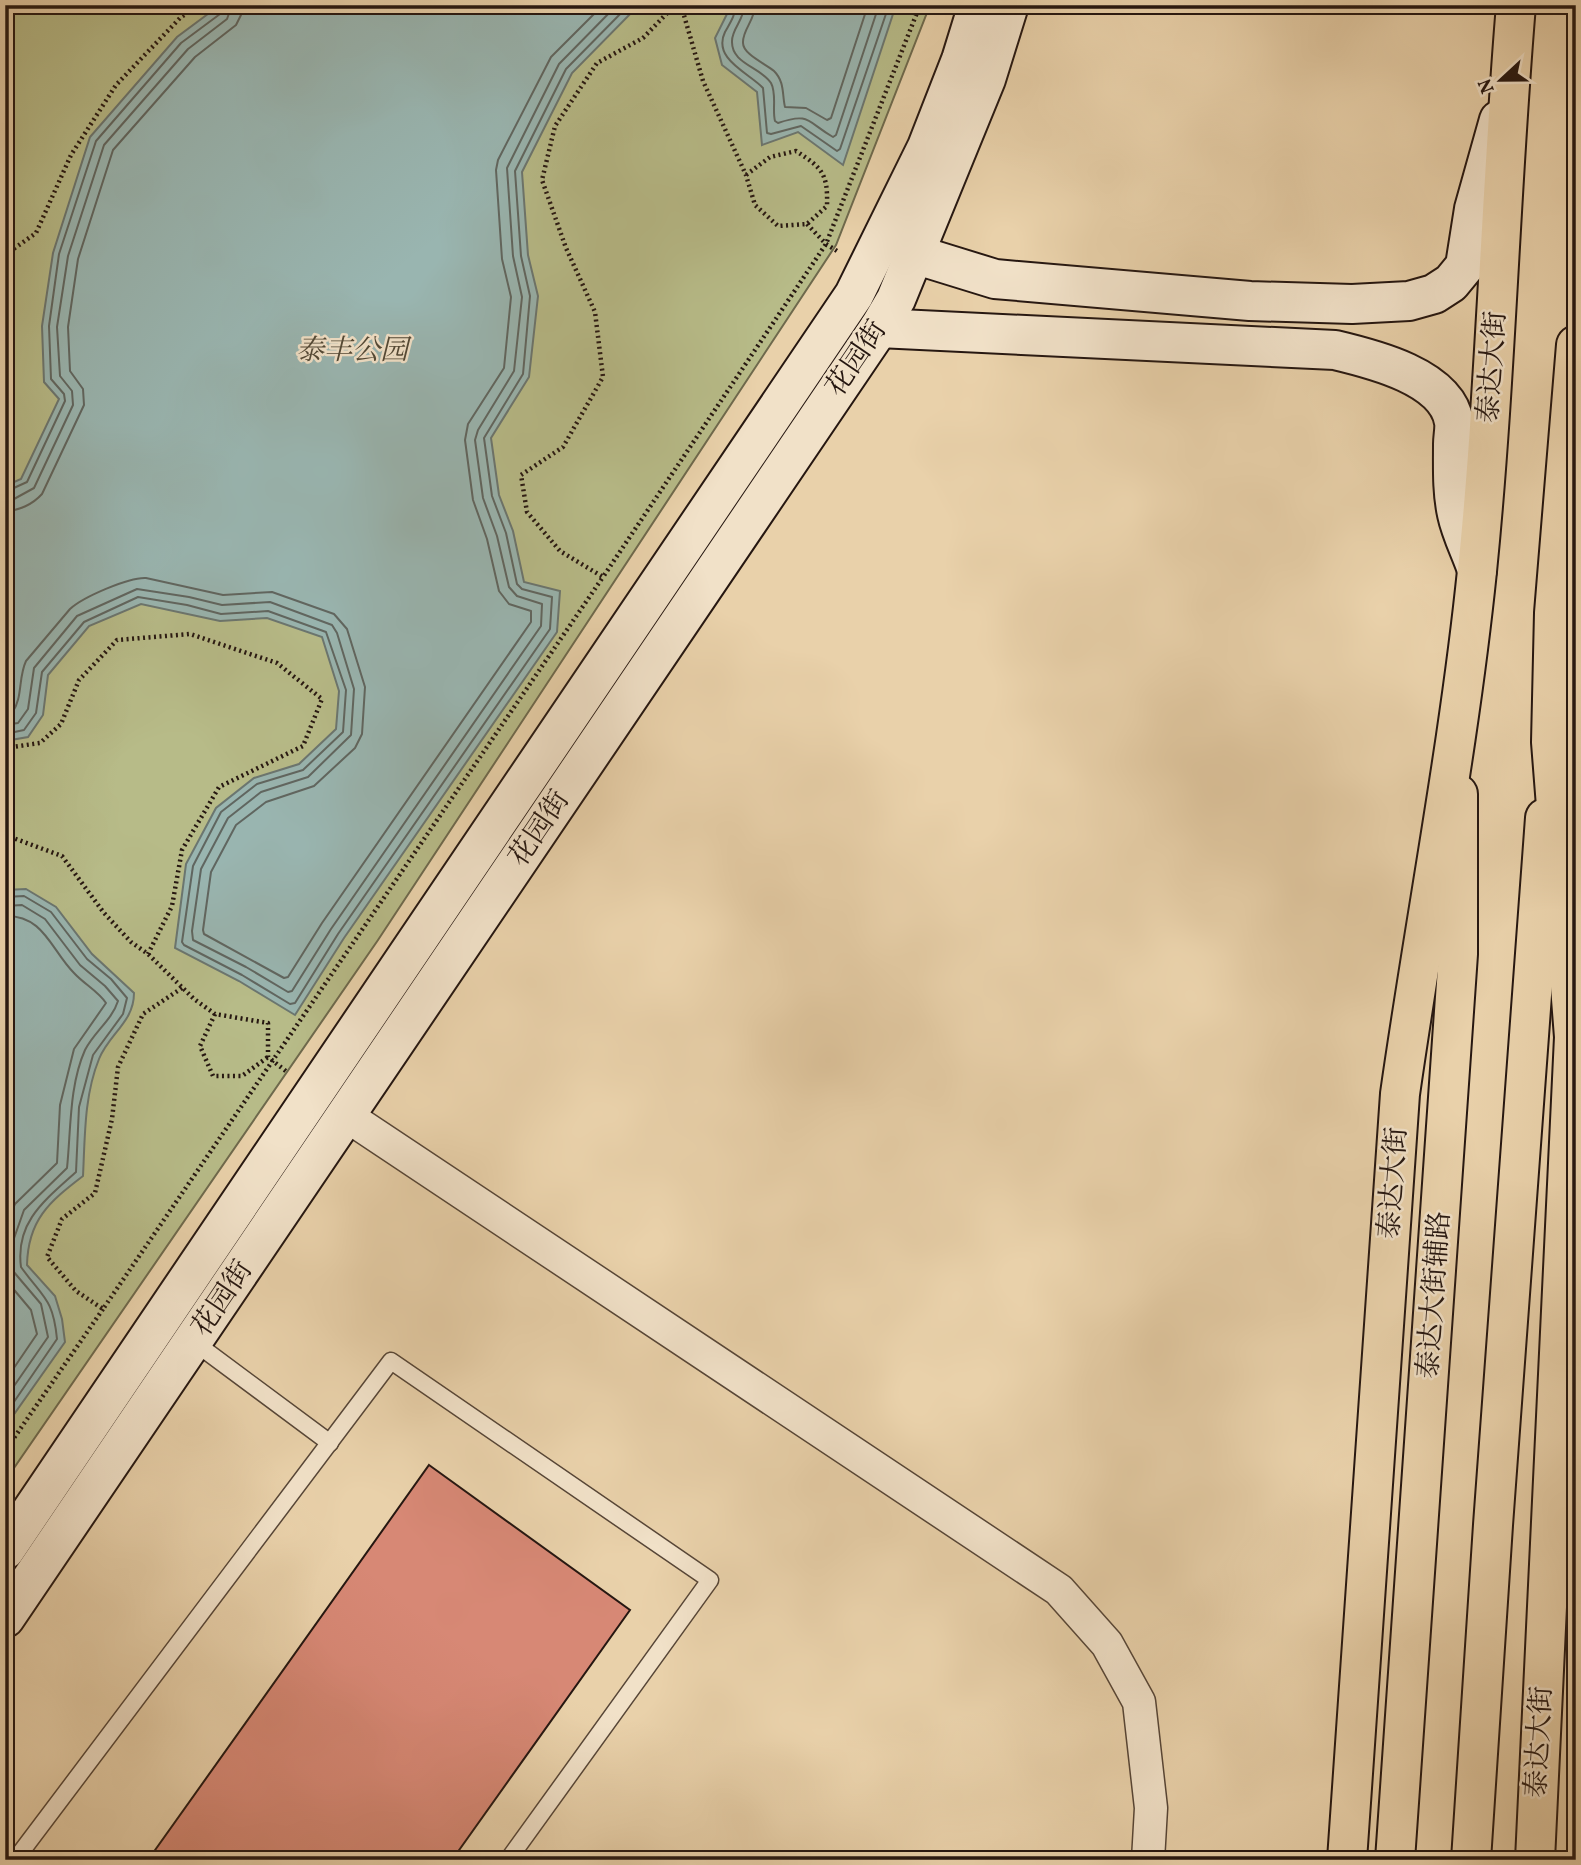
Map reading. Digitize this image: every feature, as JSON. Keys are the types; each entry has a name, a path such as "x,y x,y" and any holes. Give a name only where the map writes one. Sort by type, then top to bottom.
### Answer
{"main road":[{"name":"泰达大街","path":"1347,1860 1400,1094 1458,729 1477,570 1495,343 1510,67 1516,5"},
{"path":"1471,1860 1551,743 1554,613 1576,345"},
{"name":"泰达大街辅路","path":"1395,1860 1458,954 1458,729"},
{"name":"泰达大街","path":"1535,1860 1575,1025 1551,743"}],"street":[{"name":"花园街","path":"5,1550 854,295 927,147 961,60 978,5"},
{"name":"花园街","path":"5,1618 879,328 896,299 986,79 1009,5"},
{"path":"915,254 995,279 1250,301 1352,304 1409,301 1434,295 1451,283 1465,265 1474,209 1497,128 1510,67"},
{"path":"879,328 1335,350 1405,372 1438,393 1454,422 1457,514 1477,570"},
{"path":"347,1116 1059,1590 1107,1644 1139,1702 1151,1808 1148,1860"}],"lane":[{"path":"194,1342 330,1443"},
{"path":"15,1860 391,1361 710,1580 508,1860"}],"path":[{"path":"5,255 36,233 71,155 116,85 190,8 200,5"},
{"path":"603,577 560,551 527,512 521,475 563,447 603,377 595,312 566,248 541,180 555,126 597,63 643,38 675,5"},
{"path":"681,5 704,81 746,175 755,205 778,226 807,224 828,206 828,184 819,166 796,151 769,157 746,175"},
{"path":"5,1451 270,1059 603,577 825,244 920,5"},
{"path":"5,748 40,743 61,724 79,680 117,640 190,634 277,663 323,699 303,746 219,787 182,850 172,906 148,954"},
{"path":"5,835 62,856 104,913 131,942 215,1014 268,1023 270,1059"},
{"path":"103,1308 76,1291 47,1257 62,1219 95,1193 112,1119 118,1067 143,1014 182,988"},
{"path":"215,1014 200,1046 213,1076 242,1076 270,1059"},
{"path":"270,1059 313,1091"}],"green space":[{"name":"泰丰公园","path":"5,5 930,5 836,245 378,940 5,1481"}],"water":[{"path":"220,5 639,5 572,73 522,172 528,255 538,296 529,377 491,438 499,495 513,531 524,582 560,591 557,632 344,938 295,1015 239,981 175,948 186,864 216,808 254,778 299,764 336,729 339,691 322,637 267,618 220,621 141,604 89,626 48,675 43,715 28,737 5,741 5,486 21,479 59,399 44,382 42,326 53,253 90,137 177,37"},
{"path":"727,5 896,5 843,165 798,132 762,145 757,92 722,65 715,38 729,10"},
{"path":"26,889 56,907 92,954 134,993 130,1012 103,1050 90,1087 83,1176 43,1213 31,1236 28,1249 27,1265 55,1296 65,1342 5,1427 5,890"}],"building":[{"path":"429,1465 630,1610 452,1860 148,1860"}]}
